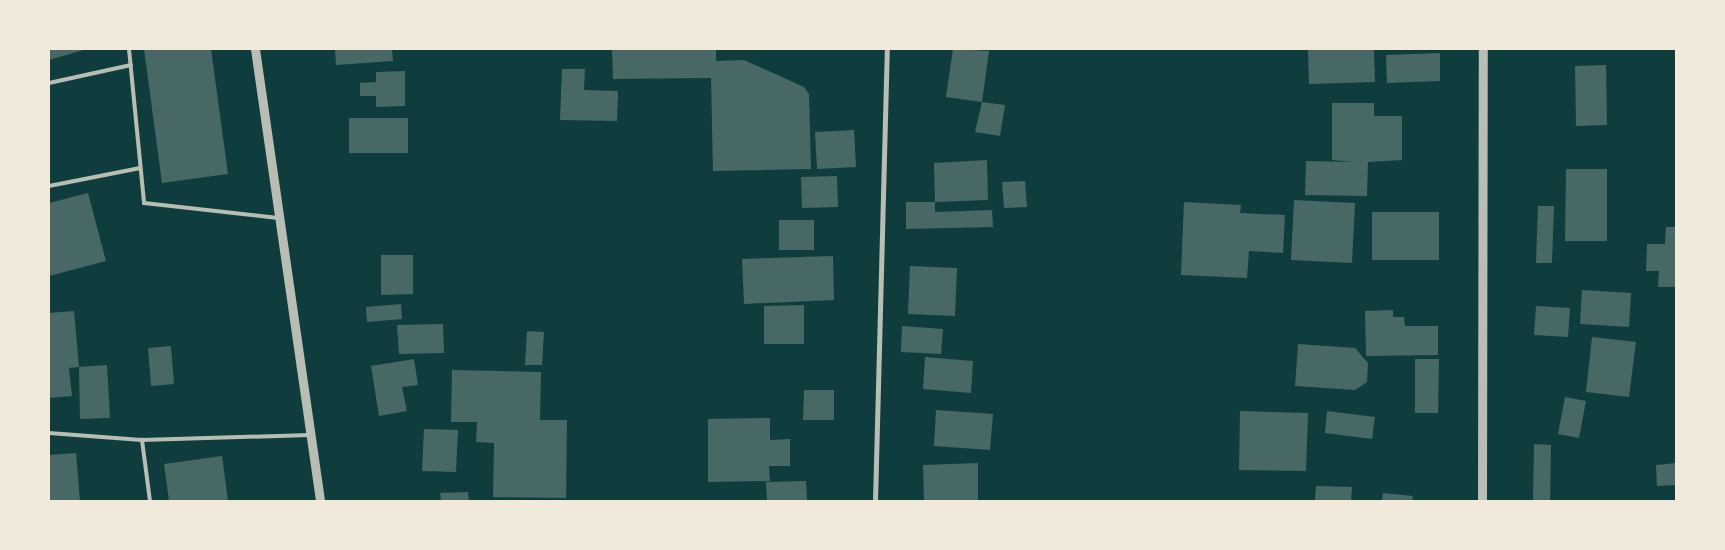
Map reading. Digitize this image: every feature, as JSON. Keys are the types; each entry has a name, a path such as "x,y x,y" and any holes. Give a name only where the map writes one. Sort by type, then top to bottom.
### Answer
{"street":[{"path":"255,49 320,501"},
{"path":"875,501 887,49"},
{"path":"1482,501 1483,49"}],"lane":[{"path":"129,49 144,203 280,219"},
{"path":"49,83 131,65"},
{"path":"49,186 140,168"},
{"path":"49,433 142,440 311,435"},
{"path":"142,440 150,501"}],"building":[{"path":"49,49 87,49 49,60"},
{"path":"144,49 211,49 228,174 162,183"},
{"path":"335,49 392,49 393,61 336,65"},
{"path":"612,49 716,49 716,61 744,60 804,87 809,94 811,169 713,171 711,78 613,79"},
{"path":"953,49 989,51 982,102 946,97"},
{"path":"1308,49 1374,49 1375,82 1309,84"},
{"path":"1440,53 1440,81 1387,83 1386,55"},
{"path":"1606,65 1607,125 1576,126 1575,66"},
{"path":"562,69 585,69 584,90 618,91 617,121 560,120"},
{"path":"405,71 405,106 376,107 376,96 360,96 360,83 376,82 376,72"},
{"path":"982,102 1005,105 1000,136 975,132"},
{"path":"1332,103 1374,103 1374,116 1402,116 1402,160 1368,162 1367,196 1305,195 1306,161 1354,162 1332,160"},
{"path":"349,118 408,118 408,153 349,153"},
{"path":"854,130 856,167 817,169 815,132"},
{"path":"987,160 988,200 935,202 934,163"},
{"path":"1566,169 1607,169 1607,241 1565,241"},
{"path":"837,176 838,207 802,208 801,177"},
{"path":"1025,181 1027,207 1004,208 1002,182"},
{"path":"88,193 106,261 49,276 49,203"},
{"path":"1294,200 1355,203 1352,263 1291,260"},
{"path":"906,202 935,202 935,212 992,210 993,227 906,229"},
{"path":"1184,202 1241,205 1240,213 1285,215 1283,253 1249,251 1247,278 1181,275"},
{"path":"1538,206 1554,206 1552,263 1536,263"},
{"path":"1372,212 1439,212 1439,260 1372,260"},
{"path":"779,220 814,220 814,250 779,250"},
{"path":"1666,227 1676,227 1676,287 1658,287 1659,271 1646,271 1647,244 1665,244"},
{"path":"381,255 413,255 413,294 381,295"},
{"path":"833,256 834,300 744,304 742,259"},
{"path":"910,266 957,268 955,316 908,314"},
{"path":"1582,290 1631,293 1629,327 1580,324"},
{"path":"401,304 402,319 367,322 366,307"},
{"path":"804,305 804,344 764,344 764,306"},
{"path":"1536,306 1570,308 1568,337 1534,335"},
{"path":"1393,310 1393,317 1404,317 1405,326 1438,326 1438,355 1366,356 1365,311"},
{"path":"74,311 79,367 69,368 72,396 49,398 49,313"},
{"path":"443,324 444,353 399,354 397,325"},
{"path":"902,326 943,329 941,354 901,352"},
{"path":"527,331 544,332 542,365 525,365"},
{"path":"1592,337 1636,342 1629,397 1586,392"},
{"path":"1298,344 1355,348 1368,363 1367,382 1355,390 1295,386"},
{"path":"171,346 174,384 151,386 148,348"},
{"path":"925,357 973,361 971,393 923,389"},
{"path":"414,359 418,385 402,387 407,411 379,416 371,366"},
{"path":"1415,359 1439,359 1438,413 1415,413"},
{"path":"107,365 110,418 80,419 79,367"},
{"path":"452,370 541,372 540,420 567,420 566,498 493,497 494,443 476,442 477,422 451,422"},
{"path":"804,390 834,390 834,420 803,420"},
{"path":"1565,397 1586,401 1579,438 1558,434"},
{"path":"936,410 993,414 990,450 934,446"},
{"path":"1240,411 1308,413 1306,471 1239,470"},
{"path":"1327,411 1375,417 1372,439 1325,433"},
{"path":"770,418 770,440 790,439 790,466 769,466 770,481 708,482 708,419"},
{"path":"424,429 458,430 456,472 422,471"},
{"path":"1534,444 1551,445 1550,501 1533,501"},
{"path":"76,453 80,501 49,501 49,455"},
{"path":"222,456 228,501 169,501 164,464"},
{"path":"978,463 978,501 924,501 923,465"},
{"path":"1676,463 1676,485 1657,486 1656,465"},
{"path":"806,481 807,501 767,501 766,482"},
{"path":"1316,486 1352,487 1351,501 1315,501"},
{"path":"468,492 469,501 441,501 440,493"},
{"path":"1383,493 1413,496 1412,501 1382,501"}]}
